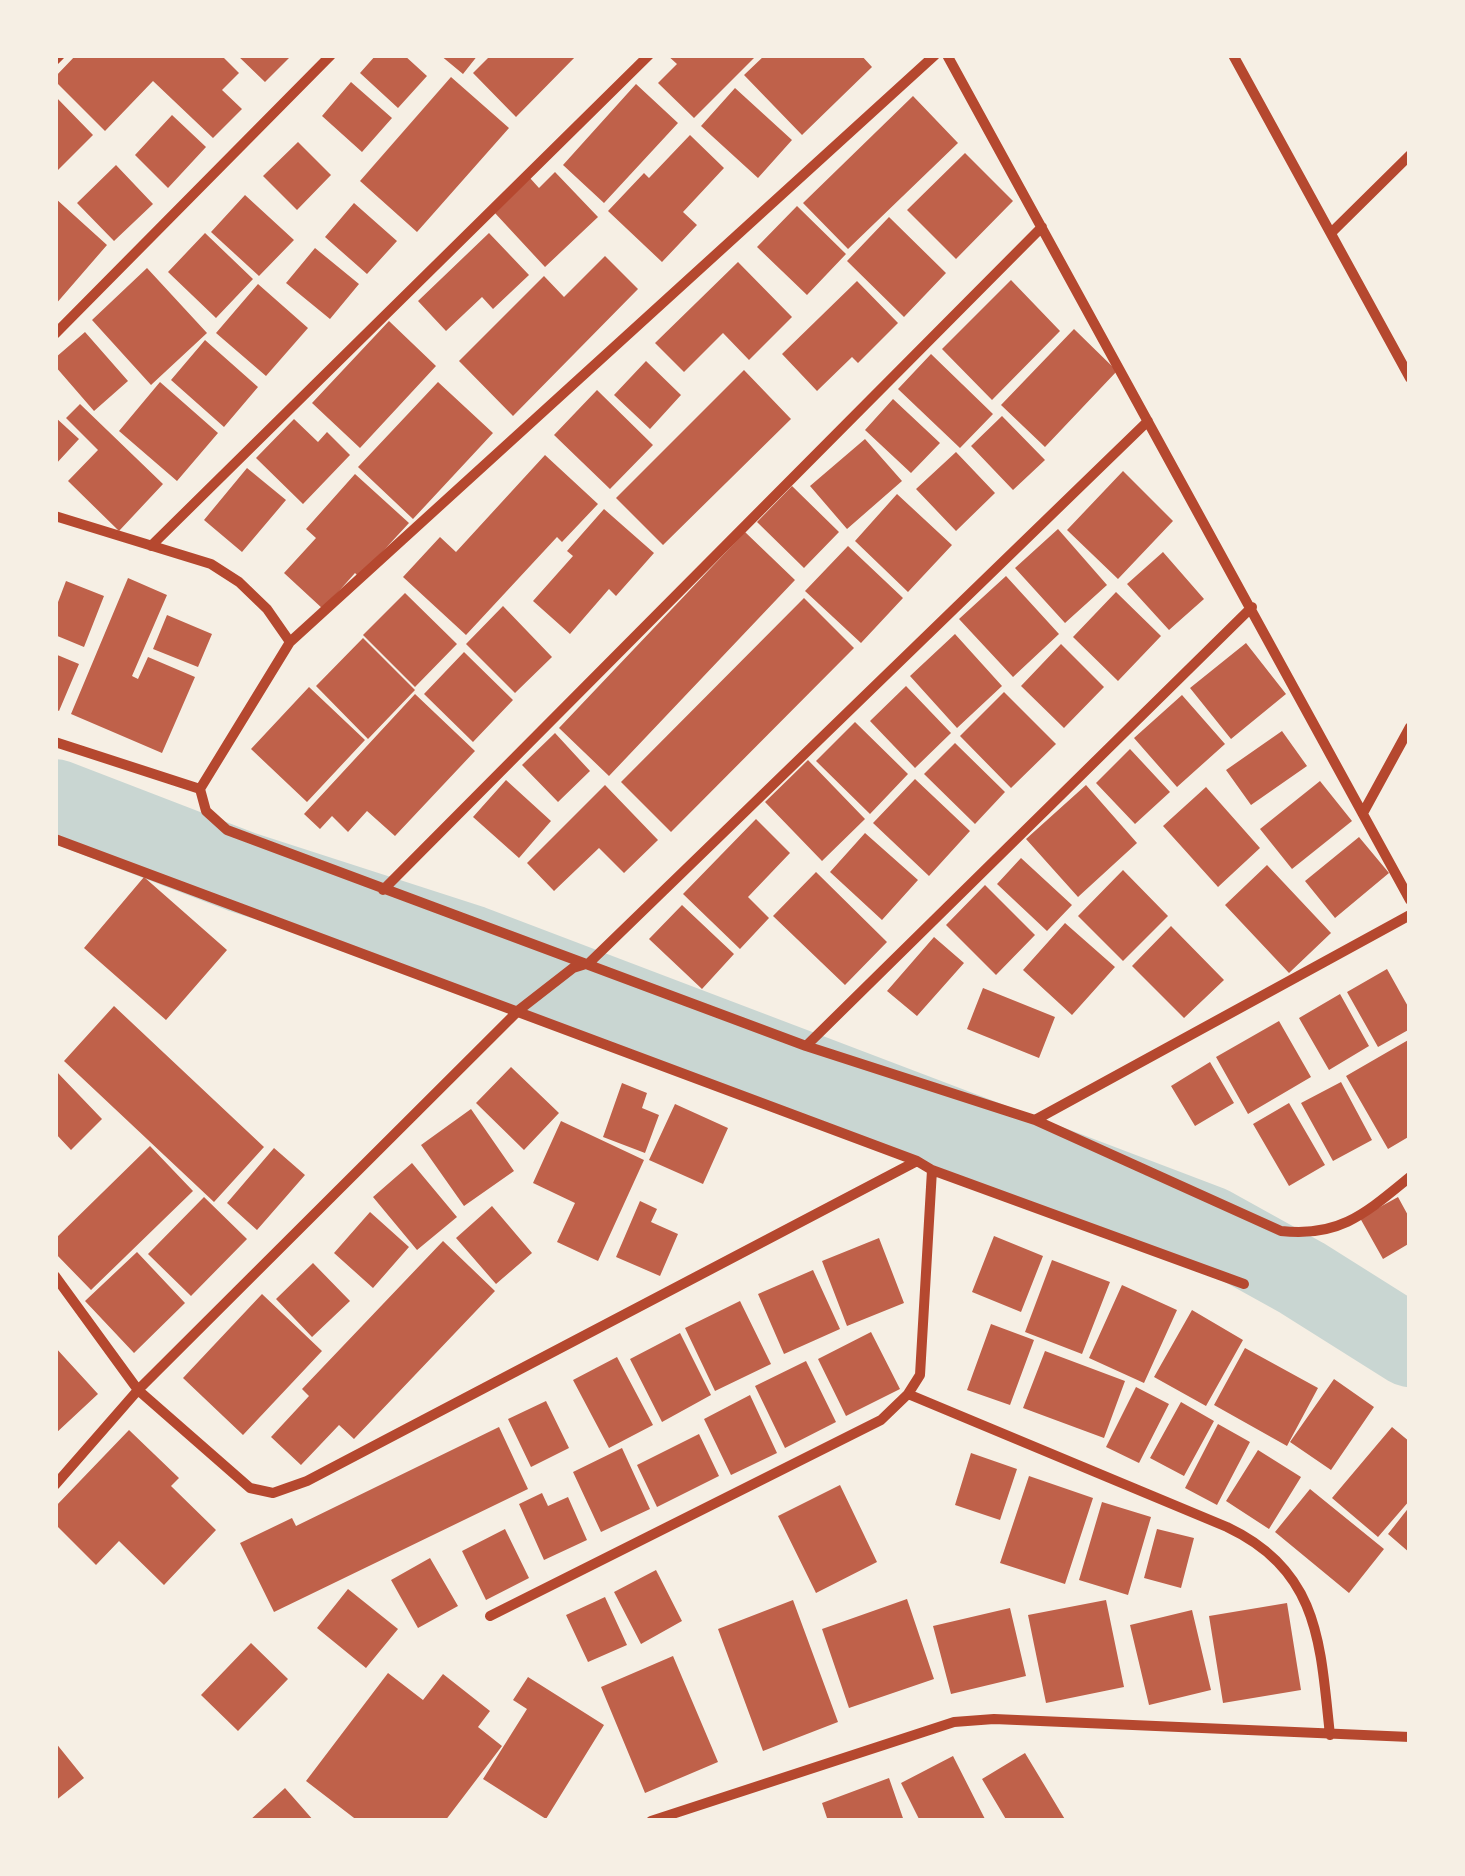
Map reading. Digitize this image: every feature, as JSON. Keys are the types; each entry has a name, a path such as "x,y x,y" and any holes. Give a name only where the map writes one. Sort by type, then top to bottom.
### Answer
{"street":[{"path":"55,334 331,55"},
{"path":"151,546 648,55"},
{"path":"935,55 290,642 200,789 206,811 227,830 383,890 806,1046 1035,1120 1281,1231 1322,1232 1342,1225 1362,1216 1410,1178"},
{"path":"947,55 1410,900"},
{"path":"1233,55 1410,378"},
{"path":"1331,233 1410,155"},
{"path":"383,890 1042,227"},
{"path":"55,1485 138,1390 520,1010 573,968 589,963 1148,422"},
{"path":"55,516 211,564 239,582 267,609 290,642"},
{"path":"806,1046 1252,607"},
{"path":"1363,813 1410,727"},
{"path":"55,742 200,789"},
{"path":"55,839 1244,1284"},
{"path":"1035,1120 1410,915"},
{"path":"55,1276 138,1390 250,1488 274,1493 324,1472 917,1161"},
{"path":"490,1616 882,1420 908,1394 920,1375 932,1170"},
{"path":"908,1394 1250,1538 1270,1554 1293,1578 1310,1607 1320,1638 1330,1735"},
{"path":"651,1821 954,1722 994,1719 1410,1737"}],"building":[{"path":"76,55 221,55 239,73 222,90 242,109 213,138 153,81 105,131 55,81"},
{"path":"237,55 292,55 265,82"},
{"path":"376,55 404,55 427,76 398,108 360,73"},
{"path":"440,55 478,55 463,74"},
{"path":"491,55 577,55 516,117 473,73"},
{"path":"667,55 757,55 694,118 658,83 677,64"},
{"path":"765,55 861,55 872,67 802,135 744,75"},
{"path":"451,77 509,128 417,232 360,181"},
{"path":"351,82 392,118 362,152 322,116"},
{"path":"636,84 678,123 604,203 563,165"},
{"path":"735,88 792,140 758,178 701,126"},
{"path":"55,96 93,135 58,170 55,167"},
{"path":"913,96 958,143 848,249 803,203"},
{"path":"172,115 206,147 168,188 135,155"},
{"path":"690,135 724,168 683,212 697,225 662,262 608,211 644,173 649,178"},
{"path":"298,142 331,175 297,210 263,176"},
{"path":"965,153 1013,201 956,259 907,210"},
{"path":"116,165 153,204 114,241 77,203"},
{"path":"555,172 598,217 545,267 494,212 530,178 539,188"},
{"path":"245,195 294,240 259,276 211,232"},
{"path":"55,198 107,245 55,305"},
{"path":"354,203 397,241 367,274 325,237"},
{"path":"797,206 846,254 807,295 757,247"},
{"path":"889,217 946,273 904,317 847,261"},
{"path":"205,233 253,279 216,318 168,272"},
{"path":"489,233 529,275 493,309 482,297 446,331 418,301"},
{"path":"315,248 359,284 330,319 286,283"},
{"path":"605,256 638,289 513,416 459,361 544,276 564,297"},
{"path":"738,262 792,317 749,360 723,333 684,372 655,343"},
{"path":"147,268 207,333 151,385 92,320"},
{"path":"1011,280 1060,331 992,400 942,349"},
{"path":"857,281 898,323 858,363 852,357 817,391 782,354"},
{"path":"258,284 308,328 266,376 216,333"},
{"path":"389,321 436,366 360,448 312,403"},
{"path":"1074,329 1117,371 1045,447 1001,405"},
{"path":"85,332 128,381 94,411 55,366 55,358"},
{"path":"205,340 258,387 224,427 171,380"},
{"path":"931,354 993,414 960,448 898,389"},
{"path":"646,361 681,395 650,429 614,395"},
{"path":"744,370 791,419 663,545 616,498"},
{"path":"160,382 218,433 177,481 119,431"},
{"path":"438,382 493,433 413,519 358,467"},
{"path":"597,390 653,445 610,489 554,435"},
{"path":"893,399 940,443 911,473 865,430"},
{"path":"80,404 163,484 119,531 68,481 98,450 66,418"},
{"path":"1002,416 1045,460 1013,490 971,446"},
{"path":"55,417 79,439 55,465"},
{"path":"294,419 318,442 327,432 350,455 303,504 256,458"},
{"path":"865,439 902,481 847,529 810,486"},
{"path":"956,452 995,493 956,531 916,489"},
{"path":"545,455 598,504 562,542 557,537 466,635 403,577 440,537 456,552"},
{"path":"247,468 286,500 242,552 204,520"},
{"path":"1123,471 1173,521 1118,579 1067,530"},
{"path":"355,474 409,523 323,609 284,573 316,538 306,529"},
{"path":"792,486 839,532 804,568 757,522"},
{"path":"897,494 952,545 908,592 855,541"},
{"path":"604,509 654,553 616,596 609,589 570,634 533,601 573,556 567,551"},
{"path":"1058,529 1107,585 1065,623 1015,568"},
{"path":"745,532 795,580 609,776 559,728"},
{"path":"848,546 903,598 861,643 805,591"},
{"path":"1163,552 1204,599 1169,630 1127,584"},
{"path":"1006,576 1059,634 1013,677 959,619"},
{"path":"128,578 167,595 132,676 138,679 148,657 195,677 162,753 71,714"},
{"path":"66,581 104,596 84,647 55,635 55,610"},
{"path":"1116,592 1161,636 1118,681 1073,637"},
{"path":"405,593 457,644 415,687 363,635"},
{"path":"804,598 854,648 671,832 621,782"},
{"path":"503,606 552,657 515,693 466,644"},
{"path":"167,615 212,634 198,667 153,649"},
{"path":"955,634 1002,686 957,728 910,676"},
{"path":"363,638 415,690 368,739 316,686"},
{"path":"1246,643 1286,694 1231,739 1190,688"},
{"path":"1061,644 1104,687 1064,728 1021,686"},
{"path":"464,652 513,700 473,742 424,694"},
{"path":"55,654 79,664 59,711 55,709"},
{"path":"906,686 951,733 915,768 870,721"},
{"path":"309,687 365,740 307,802 251,749"},
{"path":"1004,692 1056,744 1011,788 960,736"},
{"path":"415,694 475,751 395,836 367,811 348,832 332,816 320,829 304,814"},
{"path":"1182,695 1225,744 1177,787 1134,738"},
{"path":"855,722 908,774 870,814 816,761"},
{"path":"1282,731 1307,766 1251,805 1226,770"},
{"path":"555,733 590,771 558,802 522,765"},
{"path":"955,743 1005,792 975,824 924,774"},
{"path":"1130,749 1170,792 1135,824 1096,783"},
{"path":"808,760 865,819 822,861 765,802"},
{"path":"915,779 970,831 929,876 873,823"},
{"path":"506,780 551,821 519,858 473,817"},
{"path":"1320,781 1352,821 1292,869 1260,829"},
{"path":"605,785 658,840 624,873 599,848 554,891 527,863"},
{"path":"1086,785 1137,843 1078,897 1026,839"},
{"path":"1206,787 1260,848 1218,887 1163,826"},
{"path":"756,819 790,853 748,897 769,918 740,949 683,894"},
{"path":"865,833 918,880 882,920 830,872"},
{"path":"1359,837 1389,873 1335,918 1305,881"},
{"path":"1021,858 1072,905 1047,931 997,884"},
{"path":"1267,865 1331,933 1289,973 1225,905"},
{"path":"1123,870 1168,916 1123,961 1078,916"},
{"path":"816,872 887,942 845,985 773,916"},
{"path":"144,877 227,950 166,1020 84,948"},
{"path":"985,885 1035,935 996,975 946,925"},
{"path":"682,905 734,954 702,989 649,939"},
{"path":"1065,923 1115,967 1072,1015 1023,970"},
{"path":"1171,926 1224,980 1184,1018 1132,966"},
{"path":"934,937 964,963 917,1016 887,991"},
{"path":"1387,969 1410,1010 1410,1029 1378,1047 1347,992"},
{"path":"983,988 1055,1017 1039,1058 967,1029"},
{"path":"1340,994 1369,1046 1329,1070 1299,1018"},
{"path":"114,1006 264,1147 214,1202 64,1061"},
{"path":"1279,1021 1311,1077 1248,1114 1216,1057"},
{"path":"1410,1039 1410,1136 1388,1149 1346,1076"},
{"path":"1210,1062 1234,1103 1195,1126 1171,1086"},
{"path":"511,1067 559,1113 524,1150 476,1103"},
{"path":"55,1070 102,1119 71,1150 55,1133"},
{"path":"1341,1082 1372,1140 1333,1161 1301,1103"},
{"path":"622,1083 647,1093 642,1108 659,1115 645,1153 603,1137"},
{"path":"1289,1103 1325,1165 1289,1186 1253,1124"},
{"path":"675,1104 728,1128 703,1184 649,1160"},
{"path":"471,1109 514,1171 464,1206 421,1145"},
{"path":"561,1121 644,1160 598,1261 557,1242 575,1203 533,1183"},
{"path":"150,1146 193,1191 91,1290 55,1253 55,1239"},
{"path":"274,1148 305,1175 257,1230 227,1203"},
{"path":"412,1163 457,1217 417,1250 373,1197"},
{"path":"204,1197 247,1239 191,1296 148,1254"},
{"path":"1398,1197 1410,1219 1410,1243 1383,1259 1360,1218"},
{"path":"640,1201 657,1209 651,1222 678,1234 660,1276 616,1257"},
{"path":"492,1206 532,1253 496,1284 456,1238"},
{"path":"370,1212 409,1247 373,1288 334,1253"},
{"path":"994,1236 1043,1256 1021,1312 972,1292"},
{"path":"879,1238 904,1303 847,1326 822,1261"},
{"path":"443,1241 495,1291 354,1439 339,1425 301,1465 271,1437 309,1396 302,1389"},
{"path":"137,1252 185,1303 134,1353 85,1301"},
{"path":"1052,1260 1110,1282 1082,1354 1025,1332"},
{"path":"313,1263 350,1301 312,1337 276,1299"},
{"path":"813,1270 840,1329 784,1354 758,1294"},
{"path":"1122,1285 1177,1310 1144,1383 1089,1358"},
{"path":"262,1294 322,1351 243,1435 183,1378"},
{"path":"740,1301 771,1364 715,1391 685,1328"},
{"path":"1192,1310 1243,1340 1206,1406 1154,1377"},
{"path":"991,1324 1034,1340 1010,1405 967,1390"},
{"path":"871,1332 900,1389 846,1416 818,1359"},
{"path":"680,1333 711,1395 662,1422 630,1359"},
{"path":"55,1347 98,1394 55,1434"},
{"path":"1245,1348 1318,1388 1287,1446 1214,1405"},
{"path":"1045,1351 1125,1381 1104,1438 1023,1408"},
{"path":"617,1357 653,1425 609,1448 573,1380"},
{"path":"806,1361 836,1422 785,1448 755,1386"},
{"path":"1334,1379 1374,1407 1331,1470 1290,1442"},
{"path":"1136,1387 1169,1404 1139,1463 1106,1447"},
{"path":"750,1395 777,1453 731,1475 704,1419"},
{"path":"546,1401 569,1448 531,1467 508,1419"},
{"path":"1181,1402 1214,1421 1184,1476 1150,1458"},
{"path":"1218,1424 1250,1442 1217,1505 1185,1488"},
{"path":"499,1427 528,1489 274,1612 240,1543 292,1518 296,1526"},
{"path":"1392,1427 1410,1442 1410,1500 1378,1537 1332,1498"},
{"path":"129,1430 179,1478 171,1486 216,1530 164,1585 119,1541 96,1565 55,1524 55,1507"},
{"path":"699,1434 719,1476 657,1507 637,1465"},
{"path":"622,1448 650,1509 601,1532 573,1472"},
{"path":"1258,1450 1301,1477 1269,1529 1226,1501"},
{"path":"971,1453 1017,1469 1000,1520 955,1505"},
{"path":"1029,1476 1093,1498 1065,1584 1000,1563"},
{"path":"840,1485 877,1562 816,1593 778,1516"},
{"path":"1310,1489 1384,1549 1349,1593 1275,1532"},
{"path":"542,1493 548,1506 568,1497 587,1540 544,1560 519,1504"},
{"path":"1102,1502 1151,1517 1128,1595 1079,1580"},
{"path":"1410,1506 1410,1553 1388,1534"},
{"path":"505,1529 529,1578 486,1600 462,1551"},
{"path":"1157,1529 1194,1538 1181,1588 1144,1578"},
{"path":"430,1558 458,1606 418,1628 391,1580"},
{"path":"656,1570 682,1621 641,1644 614,1592"},
{"path":"348,1589 398,1629 366,1668 317,1628"},
{"path":"605,1597 627,1645 588,1662 566,1615"},
{"path":"907,1599 934,1679 849,1708 822,1629"},
{"path":"793,1600 838,1722 763,1751 718,1629"},
{"path":"1106,1600 1124,1687 1046,1703 1028,1615"},
{"path":"1287,1603 1301,1690 1223,1703 1209,1616"},
{"path":"1010,1608 1026,1676 951,1694 933,1626"},
{"path":"1192,1610 1211,1690 1149,1705 1130,1625"},
{"path":"251,1643 288,1679 238,1731 201,1695"},
{"path":"673,1656 718,1762 645,1793 601,1687"},
{"path":"388,1673 423,1700 443,1674 490,1711 478,1727 502,1746 445,1821 358,1821 306,1781"},
{"path":"528,1677 604,1725 546,1819 483,1779 527,1709 513,1700"},
{"path":"55,1742 84,1778 55,1801"},
{"path":"1025,1753 1066,1821 1007,1821 982,1779"},
{"path":"953,1756 986,1821 920,1821 901,1783"},
{"path":"889,1778 904,1821 828,1821 822,1803"},
{"path":"285,1788 314,1821 249,1821"}],"waterway":[{"path":"55,800 242,872 471,946 1210,1227 1302,1278 1410,1346"}]}
